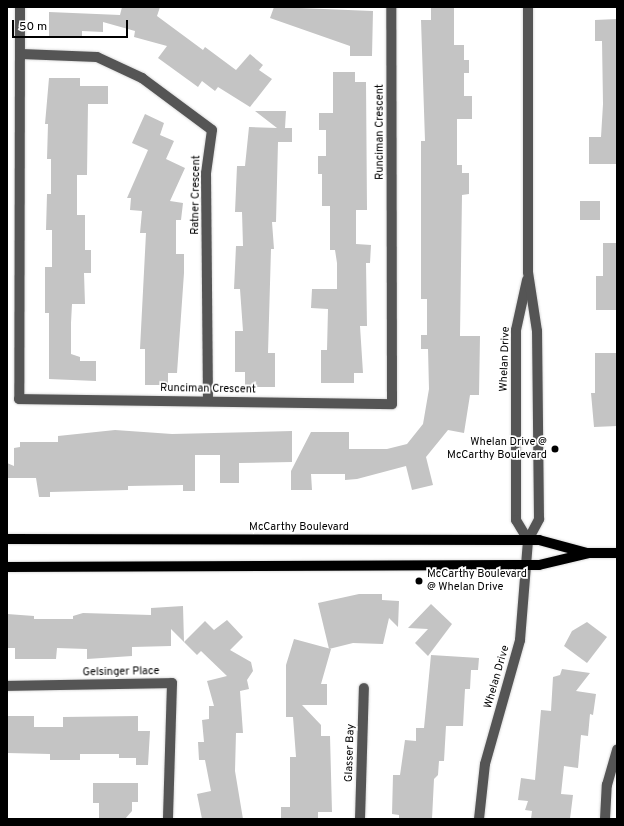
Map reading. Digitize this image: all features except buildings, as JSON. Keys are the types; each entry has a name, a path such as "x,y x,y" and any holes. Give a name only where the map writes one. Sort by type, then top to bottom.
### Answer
{"main road":[{"name":"McCarthy Boulevard","path":"7,539 528,540 589,554"},
{"name":"McCarthy Boulevard","path":"7,567 527,565 589,554 617,553"}],"street":[{"name":"Runciman Crescent","path":"20,7 19,400 392,404 391,7"},
{"name":"Whelan Drive","path":"479,819 485,764 520,640 528,540 539,519 538,331 528,272 528,7"},
{"name":"Ratner Crescent","path":"21,54 97,57 142,78 212,130 206,173 208,401"},
{"name":"Whelan Drive","path":"528,272 516,330 516,520 528,540"},
{"name":"Gelsinger Place","path":"7,686 172,683 168,819"},
{"name":"Glasser Bay","path":"360,819 364,688"},
{"path":"605,819 607,785 617,749"}],"place":[{"name":"Whelan Drive @ McCarthy Boulevard","path":"555,449"},
{"name":"McCarthy Boulevard @ Whelan Drive","path":"419,581"}]}
